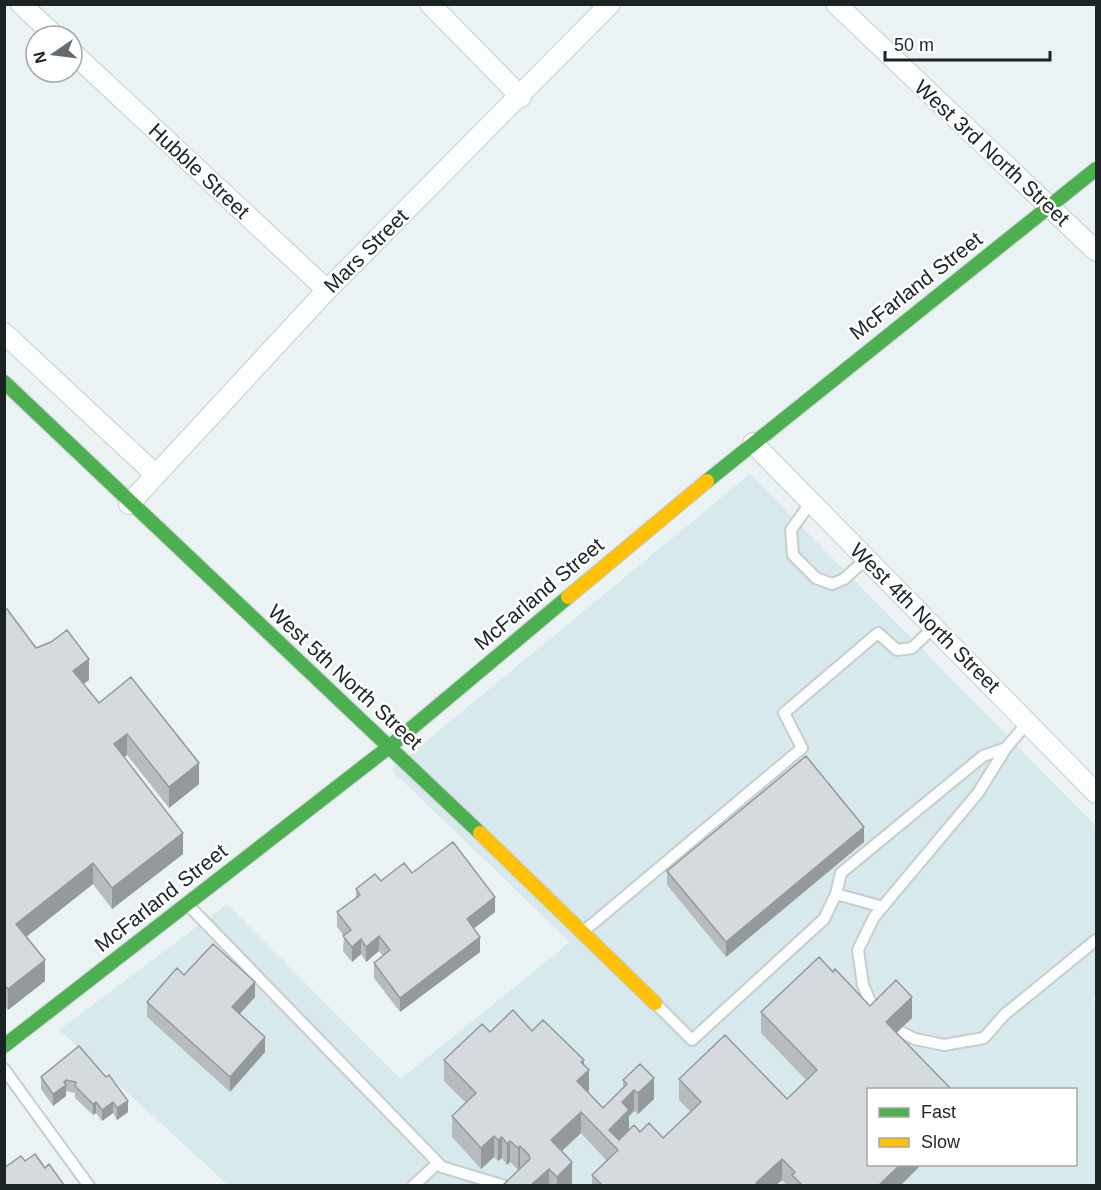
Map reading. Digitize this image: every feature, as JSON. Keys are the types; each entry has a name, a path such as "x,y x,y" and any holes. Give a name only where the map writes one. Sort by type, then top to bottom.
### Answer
{"street":[{"path":"21,4 42,24"},
{"path":"430,4 521,97"},
{"name":"Mars Street","path":"129,504 327,290 521,97 610,4"},
{"name":"West 3rd North Street","path":"836,4 1096,251"},
{"name":"Hubble Street","path":"84,63 327,290"},
{"name":"McFarland Street","path":"4,1046 389,747 753,443 1096,169"},
{"path":"4,333 156,475"},
{"name":"West 5th North Street","path":"4,382 129,504 584,932 655,1003"},
{"name":"West 4th North Street","path":"753,443 1096,793"}],"lane":[{"path":"811,502 791,530 793,555 816,578 832,584 844,579 867,558"},
{"path":"584,932 802,748 784,713 878,633 897,650 912,648 934,627"},
{"path":"1028,723 1006,748 978,793 874,917 858,950 863,985 872,1006 889,1026 915,1038 944,1045 984,1038 1004,1015 1096,940"},
{"path":"655,1003 692,1040 824,919 836,894 841,873 983,756 1006,748"},
{"path":"836,894 883,907"},
{"path":"187,904 442,1167 505,1185"},
{"path":"4,1069 89,1185"},
{"path":"413,1185 438,1163"}],"shaded area":[{"path":"750,474 1096,826 1096,995 1093,998 1096,1003 1096,1185 228,1185 59,1030 227,904 401,1079 570,942 391,770"}],"building":[{"path":"7,609 36,648 51,642 67,630 89,659 73,671 99,703 131,677 199,763 169,787 127,734 114,744 183,833 112,888 93,863 16,924 45,960 8,989 4,985 4,610"},
{"path":"806,756 864,827 726,942 667,871"},
{"path":"453,842 495,897 467,919 480,937 400,998 374,963 390,950 379,936 366,947 361,939 352,947 343,936 351,930 337,912 360,895 356,889 375,874 381,881 404,863 412,873"},
{"path":"213,944 255,982 232,1007 265,1037 230,1077 147,1002 177,968 184,975"},
{"path":"819,957 833,972 835,969 870,1006 896,980 912,997 886,1022 950,1088 867,1088 867,1166 899,1166 879,1185 802,1185 792,1175 795,1172 782,1159 756,1183 759,1185 602,1185 592,1175 618,1150 581,1112 551,1140 572,1162 557,1177 549,1169 531,1185 503,1185 530,1159 529,1155 520,1146 518,1148 510,1141 507,1144 502,1137 498,1140 494,1136 481,1148 452,1116 476,1093 444,1060 482,1024 490,1032 513,1010 532,1031 543,1020 584,1060 581,1062 589,1070 577,1081 603,1108 627,1084 623,1080 640,1064 654,1078 638,1093 634,1090 622,1102 629,1110 609,1130 619,1140 634,1125 640,1132 649,1123 663,1138 701,1102 679,1079 725,1035 787,1099 817,1070 761,1012"},
{"path":"79,1046 106,1077 109,1075 128,1101 117,1108 113,1102 102,1110 96,1102 93,1104 75,1086 76,1082 66,1080 64,1082 66,1085 53,1094 41,1077"},
{"path":"35,1154 45,1168 49,1164 64,1185 4,1185 4,1168 21,1156 25,1161"}],"traffic: fast":[{"path":"707,481 1096,169"},
{"path":"4,382 480,833"},
{"path":"4,1046 389,747 568,597"}],"traffic: slow":[{"path":"568,597 707,481"},
{"path":"480,833 655,1003"}]}
